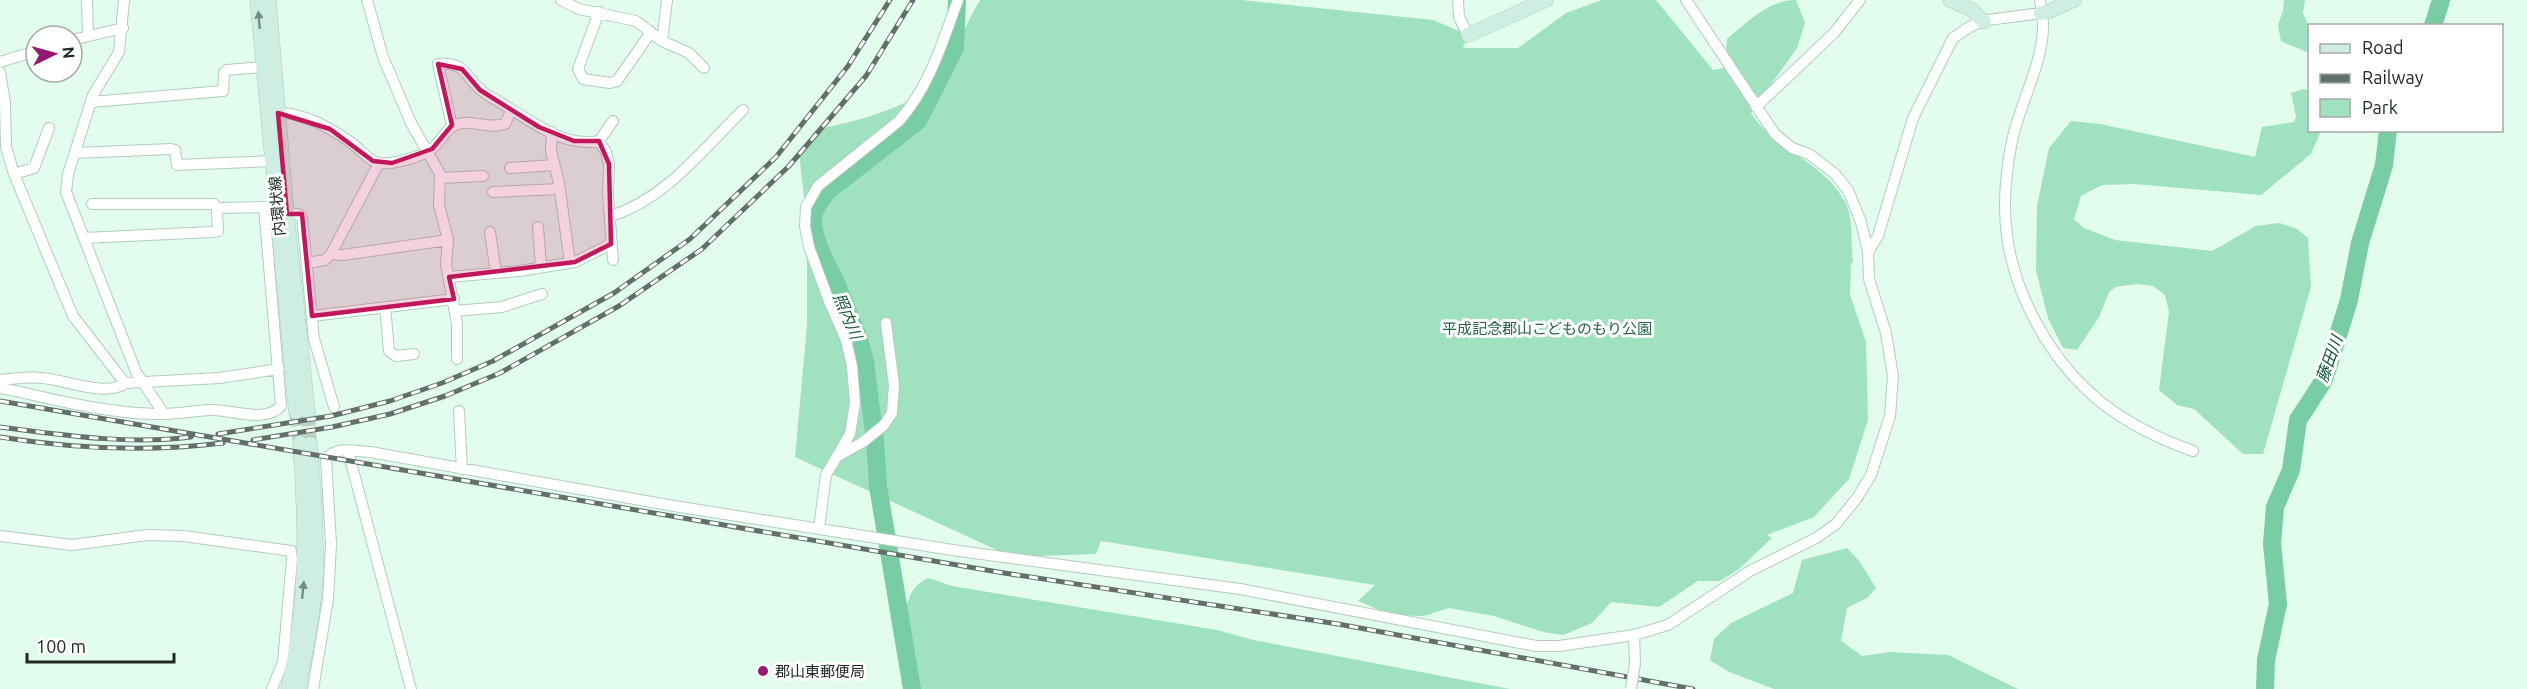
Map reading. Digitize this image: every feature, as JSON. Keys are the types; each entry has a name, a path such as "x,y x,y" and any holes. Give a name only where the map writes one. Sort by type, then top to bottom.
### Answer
{"main road":[{"name":"内環状線","path":"257,0 277,214 302,412"},
{"name":"内環状線","path":"269,0 278,113 277,214"},
{"path":"1468,35 1546,0"},
{"path":"1950,0 1972,10 1984,22"},
{"path":"2040,6 2050,11 2074,0"},
{"path":"288,689 298,633 304,574 305,443 316,508 316,576 307,650 298,689"}],"street":[{"path":"87,0 88,36"},
{"path":"124,0 123,27 118,52 97,87 91,102 68,174 66,192 141,381 164,414"},
{"path":"367,0 383,57 411,123 438,167 439,205 448,240 446,264 454,299 457,359"},
{"path":"561,0 579,9 636,21 662,40 689,52 704,68"},
{"path":"662,40 668,0"},
{"path":"819,528 826,475 853,425 855,403 852,366 846,340 810,247 805,226 806,207 818,186 899,122 909,110 929,78 958,0"},
{"path":"1458,0 1459,17 1468,35"},
{"path":"313,689 329,588 331,544 326,459 331,453 348,451 959,551 1240,589 1536,646 1558,646 1634,635 1668,625 1750,571 1816,538 1836,524 1857,498 1871,475 1890,416 1893,376 1886,333 1869,279 1868,252 1861,222 1848,190 1841,180 1809,154 1792,148 1775,134 1686,0"},
{"path":"1756,106 1834,33 1860,0"},
{"path":"1868,252 1878,236 1913,118 1948,46 1956,35 1984,22 2040,6 2043,23 2040,46 2014,134 2007,172 2004,209 2009,257 2019,290 2063,366 2087,392 2139,428 2193,451"},
{"path":"599,12 578,69 583,79 610,83 618,81 651,32"},
{"path":"84,37 123,27"},
{"path":"0,62 24,55"},
{"path":"452,126 438,64 453,63 462,69 480,90 552,132 574,141 599,141"},
{"path":"91,102 223,91 224,73 227,70 263,67"},
{"path":"0,72 5,103 6,147 14,174 73,316 125,383"},
{"path":"278,113 292,114 330,129 379,163 392,163 428,151 452,126 464,122 487,127 505,124 511,110"},
{"path":"610,216 633,208 679,176 743,110"},
{"path":"599,141 614,121"},
{"path":"14,174 34,168 49,128"},
{"path":"552,132 550,143 560,189 570,263"},
{"path":"599,141 606,152 609,164 610,244 613,260"},
{"path":"0,164 6,147"},
{"path":"75,153 171,149 175,150 177,165 272,161"},
{"path":"307,263 325,260 331,254 379,163"},
{"path":"510,168 554,165"},
{"path":"440,178 483,176"},
{"path":"493,192 560,189"},
{"path":"84,238 218,231 218,210 214,204 92,204"},
{"path":"218,210 264,207 277,214 298,214 302,217 314,339 334,407"},
{"path":"0,388 132,413 164,414 210,410 244,415 279,409 281,403 277,214"},
{"path":"538,227 541,267"},
{"path":"490,232 496,273"},
{"path":"331,254 343,255 448,240"},
{"path":"449,277 570,263 586,258 610,244"},
{"path":"455,311 502,307 542,294"},
{"path":"312,316 454,299"},
{"path":"385,307 389,351 396,356 414,354"},
{"path":"837,456 864,442 884,425 892,413 894,385 886,323"},
{"path":"0,380 44,378 98,388 141,381 219,378 279,369"},
{"path":"459,411 462,469"},
{"path":"348,451 411,689"},
{"path":"0,536 72,545 147,535 184,536 291,551 283,662 272,689"},
{"path":"1631,689 1635,663 1634,635"}],"highlighted area":[{"path":"438,64 462,69 480,90 539,127 574,141 599,141 609,164 611,244 575,262 449,277 454,299 312,316 302,214 287,214 278,113 330,129 373,161 392,163 432,149 452,125"}],"green space":[{"name":"平成記念郡山こどものもり公園","path":"980,0 1242,0 1433,20 1468,35 1463,48 1518,48 1566,13 1602,0 1656,0 1713,70 1725,68 1727,39 1742,26 1767,8 1796,0 1805,23 1797,48 1751,113 1773,138 1827,179 1838,191 1849,212 1853,262 1851,264 1850,295 1866,342 1868,420 1849,479 1814,517 1767,535 1772,538 1739,569 1720,581 1698,581 1659,607 1611,602 1592,623 1563,635 1543,632 1494,616 1449,608 1424,616 1391,615 1358,601 1375,585 1101,541 1096,554 1012,557 795,457 807,325 807,224 799,153 817,129 885,111 918,95 931,85 941,74"},
{"path":"2284,0 2305,0 2303,13 2308,25 2308,53 2281,41 2278,25"},
{"path":"2304,89 2308,91 2308,132 2321,132 2311,154 2261,195 2134,184 2102,185 2081,196 2074,219 2084,228 2115,240 2212,251 2256,226 2279,223 2297,229 2308,238 2311,287 2263,454 2243,454 2194,409 2177,405 2159,390 2169,312 2165,295 2153,286 2137,284 2115,287 2109,292 2099,317 2077,350 2063,348 2048,318 2036,270 2037,206 2049,148 2071,121 2100,124 2255,157 2262,127 2294,122 2296,116 2291,93"},
{"path":"1847,548 1860,562 1876,588 1867,598 1847,608 1841,641 1862,656 1890,652 1948,655 2018,689 1774,689 1729,672 1710,660 1714,639 1731,623 1793,593 1802,560"},
{"path":"929,578 952,586 1217,630 1253,640 1510,689 914,689 906,645 906,611 917,585"}],"waterway":[{"name":"照内川","path":"912,689 878,486 875,440 865,362 859,339 817,242 813,216 828,191 918,121 955,48 957,0"},
{"name":"藤田川","path":"2434,24 2441,0"},
{"name":"藤田川","path":"2265,689 2266,660 2278,604 2272,544 2275,507 2291,470 2298,420 2324,380 2349,300 2360,243 2384,165 2388,132"}],"tunnel":[{"path":"296,412 300,443"},
{"path":"308,412 310,444"}],"railway":[{"path":"218,434 331,416 390,401 442,383 493,361 614,293 690,239 776,157 848,66 890,0"},
{"path":"253,440 332,427 390,414 445,396 500,373 619,306 702,249 789,166 866,76 913,0"},
{"path":"0,401 1004,573 1338,624 1693,689"},
{"path":"0,427 119,439 191,437"},
{"path":"0,437 111,448 167,448 223,443"}],"place":[{"name":"郡山東郵便局","path":"763,671"}]}
